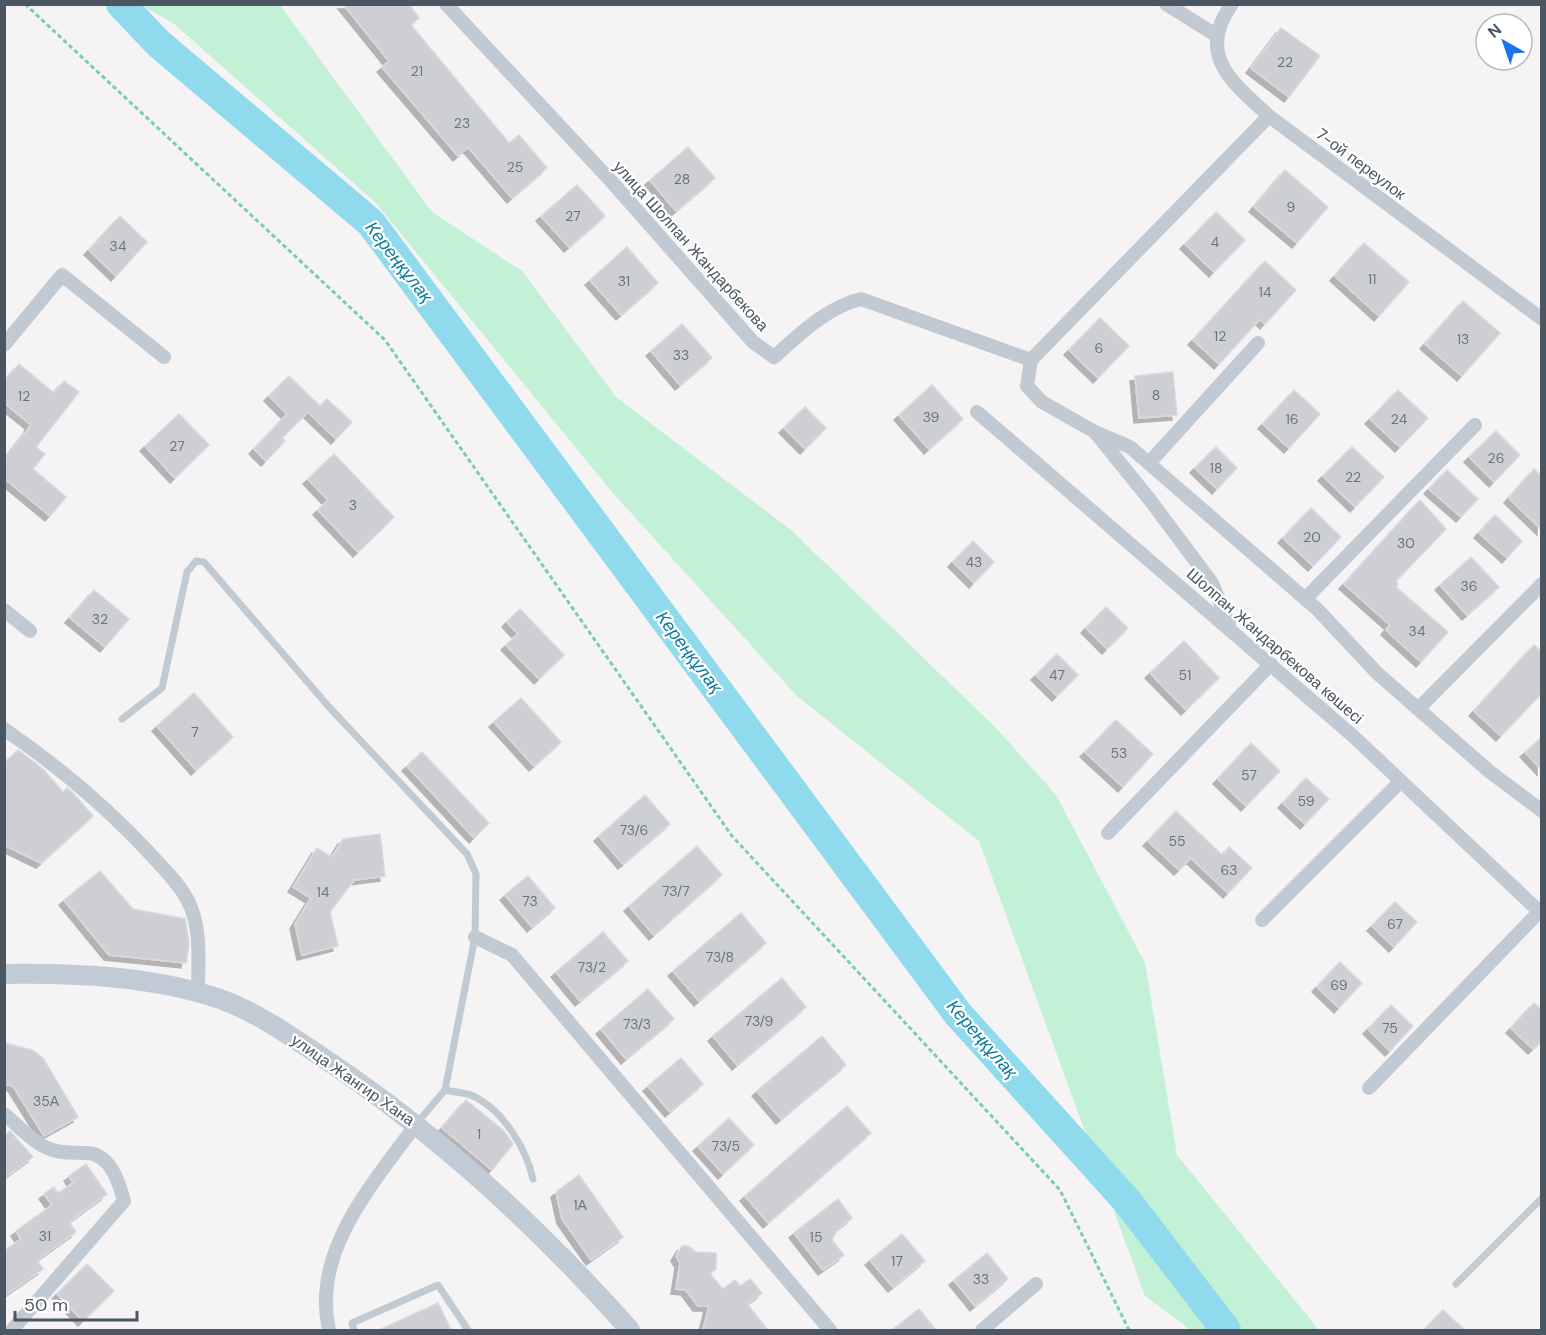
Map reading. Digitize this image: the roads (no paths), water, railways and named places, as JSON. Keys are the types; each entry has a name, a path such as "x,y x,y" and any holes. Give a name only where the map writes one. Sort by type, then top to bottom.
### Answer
{"street":[{"name":"улица Шолпан Жандарбекова","path":"446,4 611,182 753,342 774,357 824,316 847,302 861,299 1031,360"},
{"path":"1166,4 1216,35 1232,4"},
{"name":"7-ой переулок","path":"1216,35 1219,60 1233,83 1269,116 1542,319"},
{"path":"1269,116 1031,360 1027,386 1042,402 1095,432 1130,447 1305,599 1377,673 1490,772 1542,811"},
{"path":"4,345 62,275 164,357"},
{"path":"1149,463 1258,343"},
{"name":"Шолпан Жандарбекова көшесі","path":"977,412 1271,664 1401,781 1540,913"},
{"path":"1305,599 1474,425"},
{"path":"1095,432 1150,500 1212,583 1231,629"},
{"path":"1418,709 1542,584"},
{"path":"4,610 30,631"},
{"path":"1108,833 1271,664"},
{"path":"4,729 97,802 173,879 188,902 194,918 197,935 198,992"},
{"path":"1262,920 1401,781"},
{"path":"1370,1088 1540,913"},
{"path":"475,937 512,955 830,1330"},
{"name":"улица Жангир Хана","path":"4,974 48,973 170,985 223,1000 285,1033 417,1123 513,1208 630,1330"},
{"path":"4,1114 43,1146 63,1154 89,1152 109,1164 119,1180 124,1201 12,1330"},
{"path":"329,1330 324,1308 329,1263 342,1233 417,1123"},
{"path":"982,1330 1036,1284"}],"lane":[{"path":"122,719 162,688 187,572 196,561 204,562 329,707 467,854 476,874 475,937 445,1090 417,1123"},
{"path":"445,1090 472,1095 499,1116 529,1161 534,1179"},
{"path":"1456,1284 1542,1198"},
{"path":"354,1330 352,1323 438,1285 468,1330"}],"waterway":[{"name":"Кереңқұлақ","path":"121,4 158,43 371,223 958,1014 1127,1201 1226,1330"}]}
